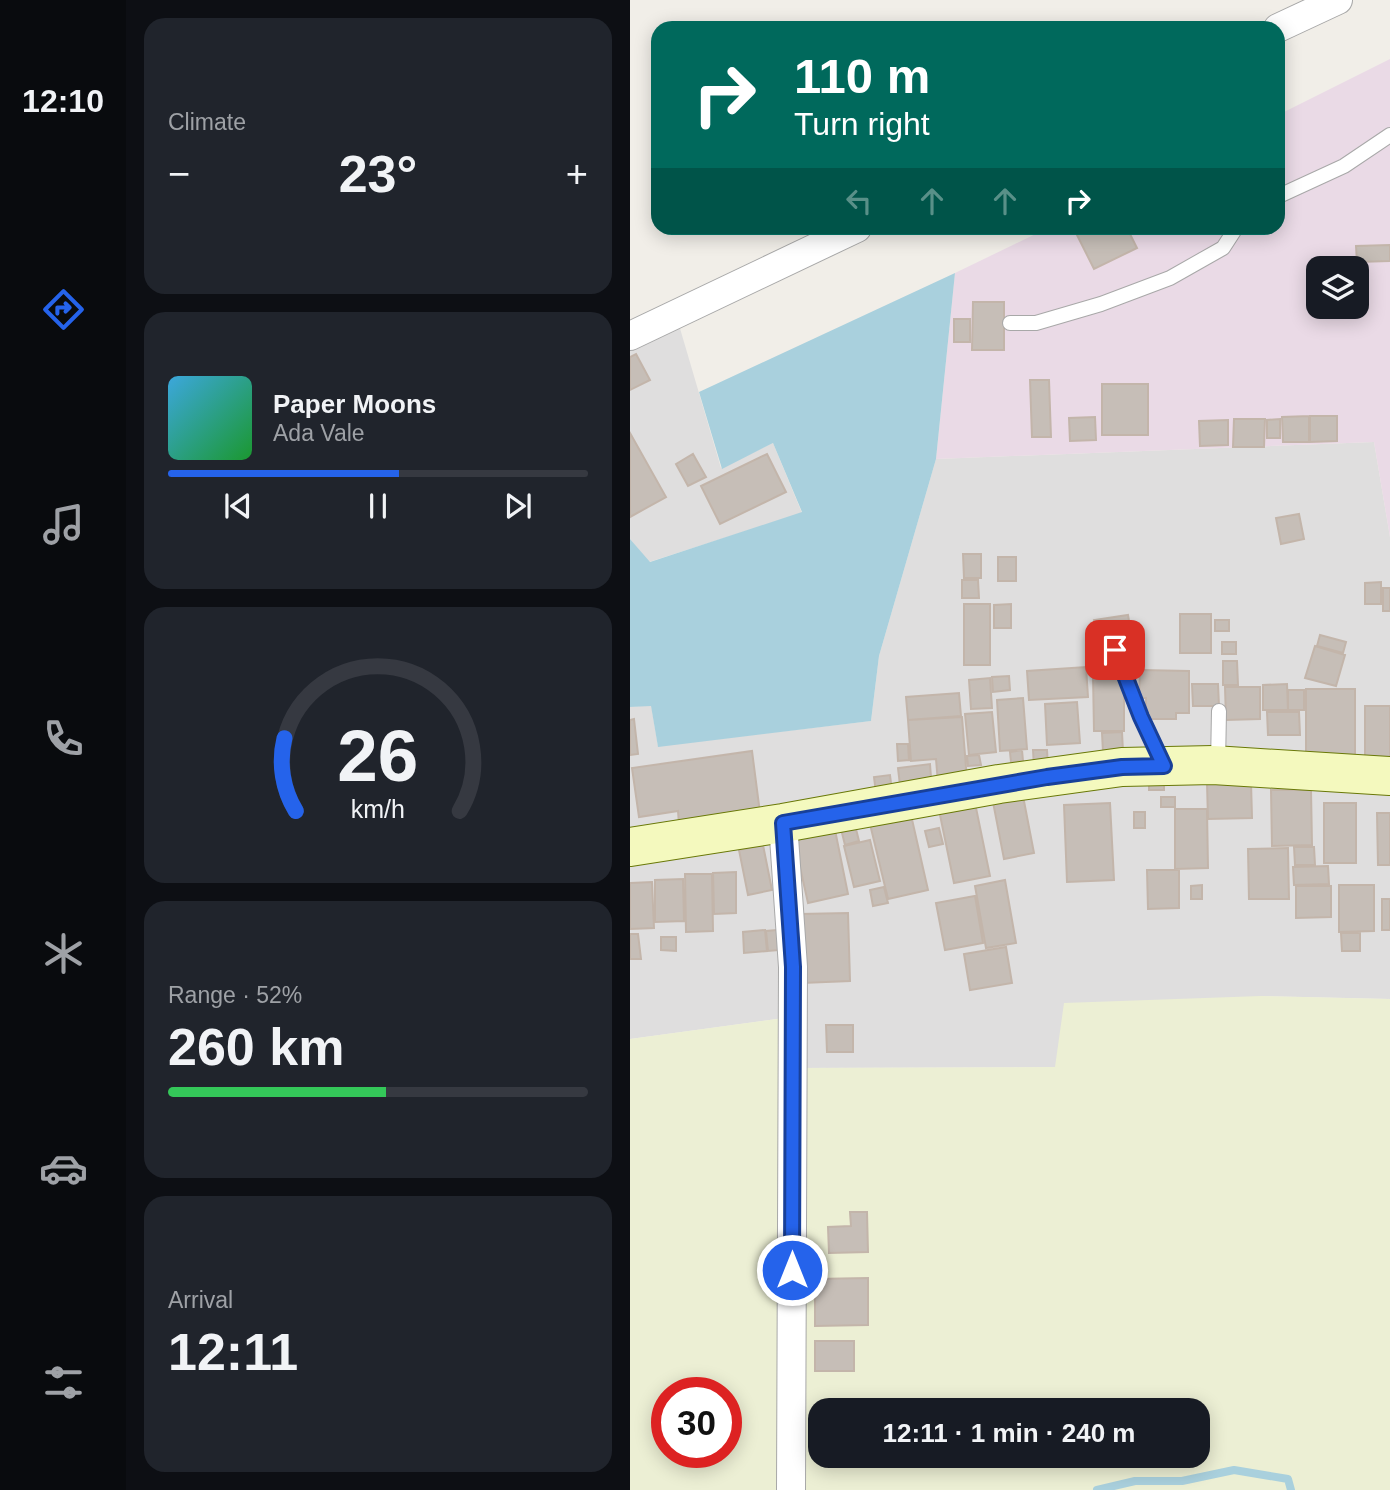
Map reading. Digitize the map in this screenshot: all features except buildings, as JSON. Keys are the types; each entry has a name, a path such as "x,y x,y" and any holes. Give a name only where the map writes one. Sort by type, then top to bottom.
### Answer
{"street":[{"path":"1285,25 1338,0"},
{"path":"630,336 843,235"},
{"path":"630,847 1047,777 1122,767 1218,765 1390,776"},
{"path":"783,823 793,967 791,1490"}],"lane":[{"path":"1285,193 1344,166 1390,135"},
{"path":"1010,323 1036,323 1101,304 1170,278 1223,248 1231,235"},
{"path":"1115,650 1141,717 1164,766"},
{"path":"1218,765 1219,711"}],"shaded area":[{"path":"1390,59 1390,537 1374,442 936,459 955,273 1034,235 1285,235 1285,112"},
{"path":"679,325 721,468 773,443 802,513 649,562 630,539 630,349"},
{"path":"1374,442 1390,537 1390,766 1191,754 630,837 630,707 651,705 658,746 871,721 879,656 936,459"},
{"path":"1184,776 1390,790 1390,999 1261,996 1056,1067 792,1068 784,1018 630,1039 630,860 1056,788"}],"green space":[{"path":"1261,996 1390,999 1390,1490 630,1490 630,1039 784,1018 792,1068 1055,1067 1064,1003"}],"water":[{"path":"955,273 936,459 879,656 871,721 658,747 651,706 630,707 630,539 650,562 802,512 773,443 722,469 699,392"}],"waterway":[{"path":"1097,1490 1135,1481 1182,1481 1234,1470 1288,1479 1291,1490"}],"route":[{"path":"792,1270 793,967 783,823 1047,777 1122,767 1164,766 1141,717 1115,650"}]}
